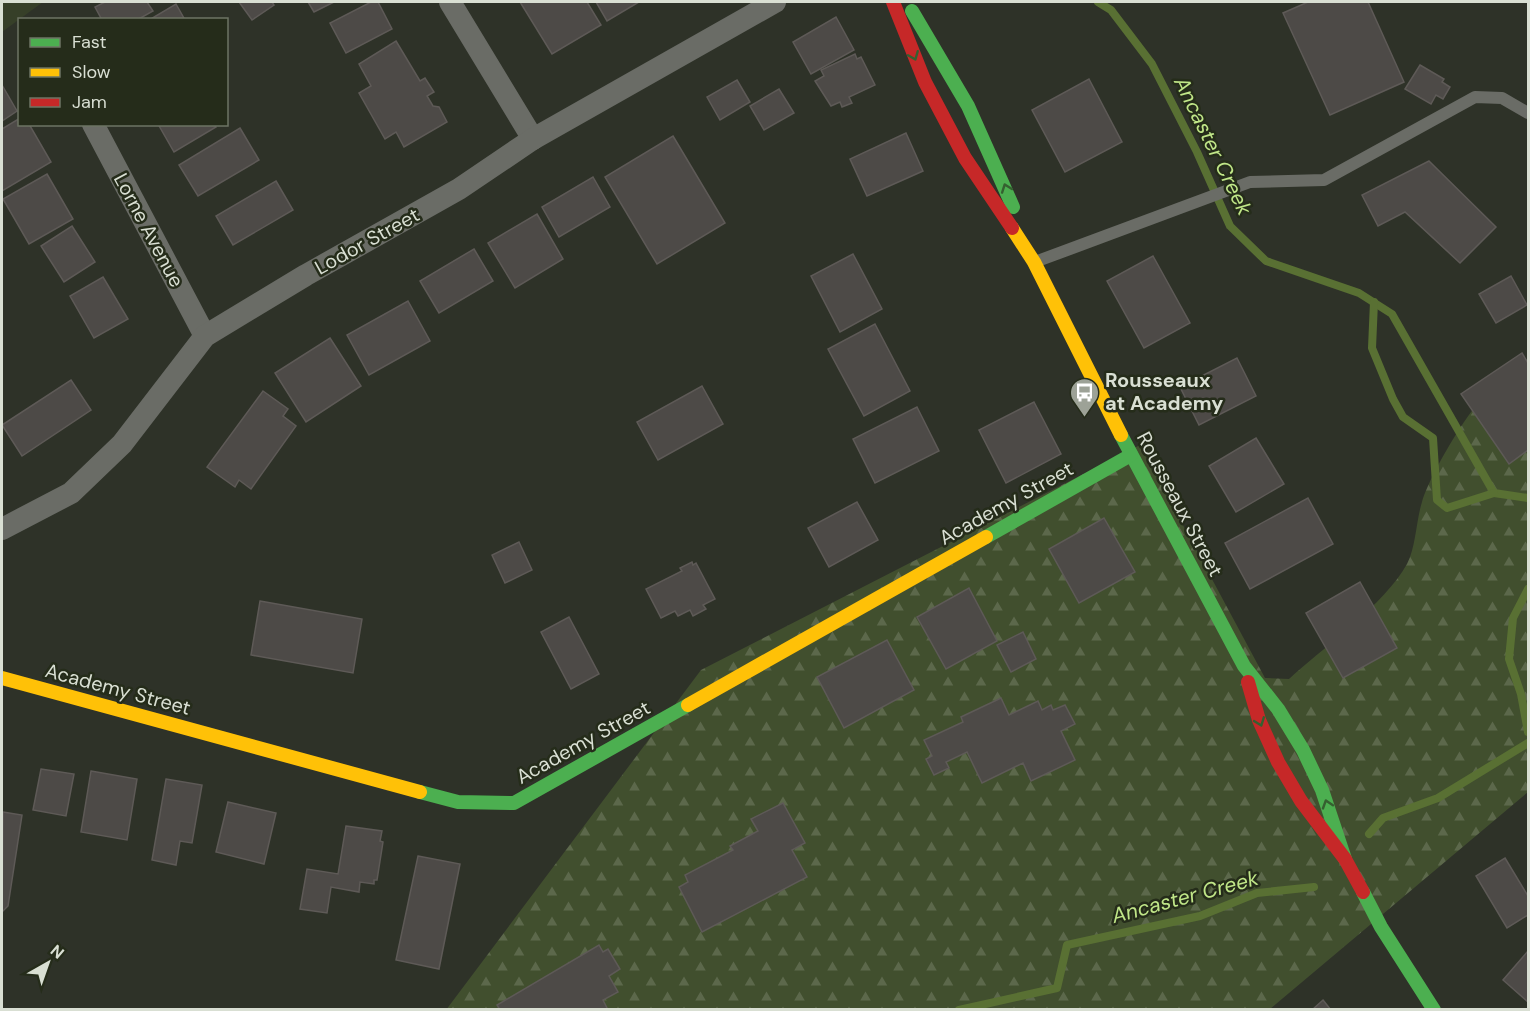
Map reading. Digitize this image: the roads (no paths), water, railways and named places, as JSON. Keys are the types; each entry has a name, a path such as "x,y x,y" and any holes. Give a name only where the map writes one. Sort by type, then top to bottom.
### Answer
{"main road":[{"name":"Rousseaux Street","path":"893,2 925,82 965,158 1034,262"},
{"name":"Rousseaux Street","path":"906,2 949,67 996,160 1034,262 1131,455 1244,666 1278,709 1303,750 1322,790 1345,860"},
{"name":"Academy Street","path":"2,678 458,802 514,803 1131,455"},
{"name":"Rousseaux Street","path":"1244,666 1259,720 1278,762 1301,801 1345,860 1381,927 1434,1010"}],"street":[{"path":"450,2 533,139"},
{"name":"Lodor Street","path":"2,529 71,493 122,444 205,336 306,274 459,189 533,139 775,2"},
{"name":"Lorne Avenue","path":"94,126 205,336"}],"lane":[{"path":"1034,262 1250,182 1324,180 1475,97 1502,98 1528,113"}],"waterway":[{"name":"Ancaster Creek","path":"1098,2 1111,10 1152,64 1197,152 1230,226 1266,261 1359,293 1392,314 1494,493 1528,498"},
{"path":"1374,302 1372,348 1403,417 1433,438 1437,500 1447,508 1494,493"},
{"name":"Ancaster Creek","path":"1528,589 1513,618 1509,659 1521,694 1528,732"},
{"name":"Ancaster Creek","path":"1369,834 1383,818 1438,798 1528,743"},
{"name":"Ancaster Creek","path":"959,1010 1057,988 1067,945 1200,916 1257,893 1314,887"}],"place":[{"name":"Rousseaux at Academy","path":"1084,418"}]}
